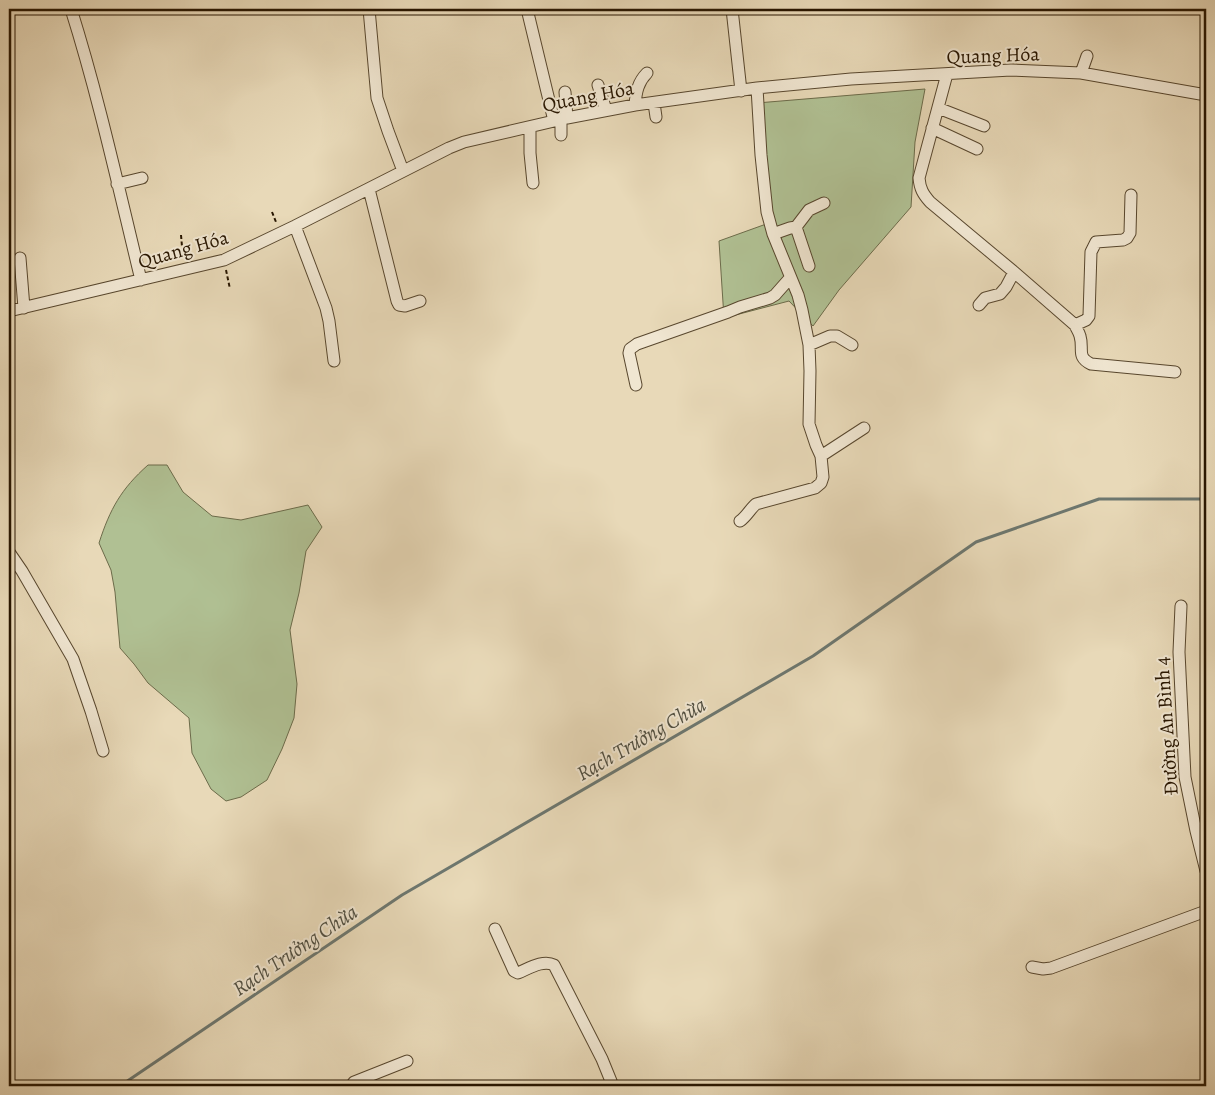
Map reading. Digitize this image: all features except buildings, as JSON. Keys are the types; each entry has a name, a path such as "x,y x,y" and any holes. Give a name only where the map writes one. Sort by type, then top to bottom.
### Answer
{"street":[{"path":"71,9 113,143 117,184 141,280"},
{"path":"369,9 375,89 388,131 404,171"},
{"path":"527,9 561,119"},
{"path":"732,9 741,91"},
{"path":"1081,73 1087,56"},
{"name":"Quang Hóa","path":"9,311 224,260 464,142 635,104 757,88 851,79 1011,70 1081,73 1206,94"},
{"path":"635,104 641,78 647,73"},
{"path":"947,74 919,178 920,187 924,195 1075,325 1080,337 1082,357 1086,361 1091,364 1175,372"},
{"path":"598,85 606,110"},
{"path":"740,521 756,504 815,488 822,483 823,477 821,456 809,424 809,345 802,310 798,295 773,234 767,212 757,88"},
{"path":"561,135 565,92"},
{"path":"654,103 656,117"},
{"path":"938,108 984,126"},
{"path":"530,127 533,183"},
{"path":"932,128 977,149"},
{"path":"117,184 142,178"},
{"path":"369,189 397,301 399,305 404,306 420,300"},
{"path":"1075,325 1086,320 1089,316 1091,252 1093,246 1096,242 1127,238 1130,233 1131,195"},
{"path":"773,234 796,227 809,210 824,202"},
{"path":"295,226 326,308 334,361"},
{"path":"796,227 809,266"},
{"path":"20,258 24,308"},
{"path":"979,305 985,298 1000,294 1006,288 1014,272"},
{"path":"636,385 629,353 630,349 637,344 770,298 790,278"},
{"path":"809,345 830,336 837,336 852,345"},
{"path":"821,456 864,428"},
{"path":"9,552 22,570 73,659 103,751"},
{"name":"Đường An Bình 4","path":"1182,606 1179,652 1185,777 1206,871"},
{"path":"1032,967 1051,968 1206,911"},
{"path":"495,929 514,972 518,973 544,962 554,965 602,1059 613,1086"},
{"path":"351,1086 354,1082 407,1061"}],"path":[{"path":"181,235 185,270"},
{"path":"224,260 230,289"}],"green space":[{"path":"925,89 915,142 911,207 839,290 813,326 789,301 724,318 719,241 769,223 757,103"},
{"path":"148,465 167,465 183,492 212,516 241,520 308,505 322,527 306,551 290,630 297,684 294,718 267,780 241,797 226,801 211,789 192,753 189,718 148,683 120,648 111,570 99,543 107,520 117,500 130,483"}],"waterway":[{"name":"Rạch Trưởng Chừa","path":"120,1086 402,895 813,656 976,542 1099,499 1206,499"}]}
